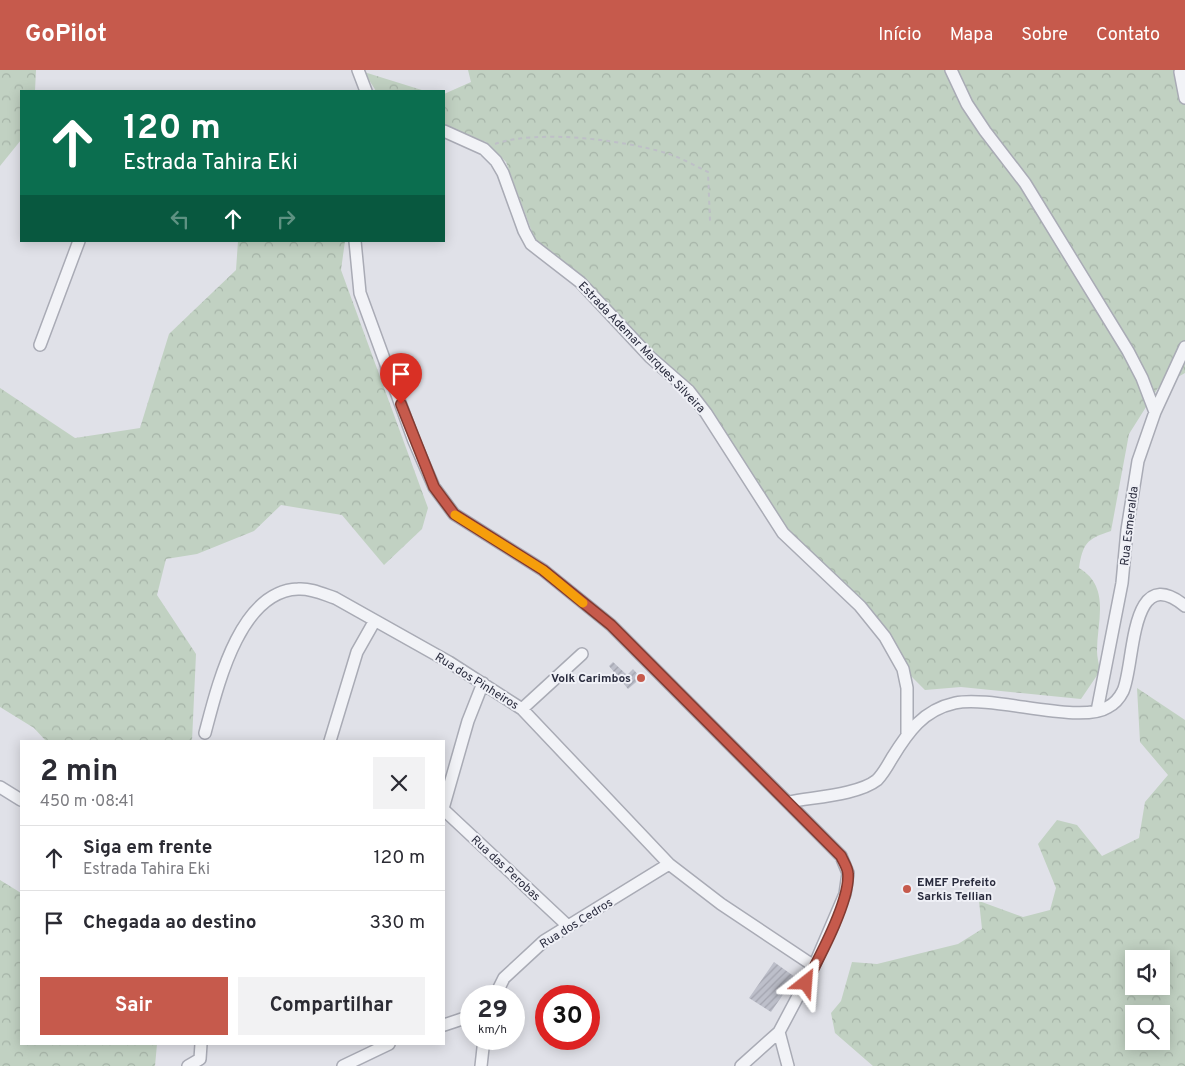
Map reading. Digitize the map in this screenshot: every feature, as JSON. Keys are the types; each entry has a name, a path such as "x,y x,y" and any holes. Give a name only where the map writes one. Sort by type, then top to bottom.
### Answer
{"street":[{"path":"358,70 366,90"},
{"path":"951,70 967,104 984,132 1025,183 1128,351 1142,378 1155,412"},
{"path":"1181,71 1185,98"},
{"name":"Estrada Ademar Marques Silveira","path":"445,131 484,148 496,161 503,173 524,231 531,244 580,282 650,357 689,391 706,413 783,533 860,606 886,637 903,669 907,688 907,733"},
{"path":"40,345 79,242"},
{"path":"355,242 360,292 418,450 434,487 454,514 543,570 611,625 841,856 848,873 845,894 836,919 814,966 779,1032 741,1066"},
{"name":"Rua Esmeralda","path":"1097,712 1122,583 1136,471 1155,412 1185,347"},
{"name":"Rua dos Pinheiros","path":"205,733 217,688 236,642 248,620 264,602 279,593 297,589 316,591 335,598 483,683 522,709 670,864 722,904 814,966"},
{"path":"789,802 847,791 876,780 907,733 927,714 955,703 986,702 1072,712 1097,712 1108,708 1123,691 1136,624 1145,603 1152,597 1162,596 1171,598 1185,606"},
{"path":"330,740 357,652 374,622"},
{"path":"522,709 582,654"},
{"path":"445,802 468,721 483,683"},
{"path":"0,787 20,799"},
{"name":"Rua das Perobas","path":"445,811 568,926"},
{"name":"Rua dos Cedros","path":"500,985 504,978 521,960 568,926 670,864"},
{"path":"445,1025 460,1020"},
{"path":"779,1032 787,1065"},
{"path":"188,1066 200,1059 201,1045"},
{"path":"344,1066 387,1045"},
{"path":"481,1066 483,1050"}],"path":[{"path":"484,148 510,139 566,137 667,153 708,172 710,221"}],"green space":[{"path":"0,70 36,70 35,90 20,90 20,141 0,166"},
{"path":"468,70 1185,70 1185,373 1158,388 1129,434 1111,531 1091,540 1082,553 1079,568 1089,576 1099,595 1100,617 1097,651 1100,671 1081,699 961,687 925,690 911,676 886,633 783,529 737,452 629,330 535,240 506,162 486,142 445,126 445,94 471,82"},
{"path":"364,72 422,90 375,90"},
{"path":"238,242 345,242 341,270 428,508 422,529 384,565 342,515 281,505 254,531 197,554 166,559 157,595 196,654 192,740 45,740 34,728 0,707 0,388 75,438 140,428 169,334 236,270"},
{"path":"1137,688 1185,720 1185,1066 873,1066 835,1033 831,1013 841,1001 852,962 877,964 958,944 982,929 979,901 1023,917 1050,910 1056,888 1038,844 1057,820 1077,825 1102,856 1139,838 1145,802 1168,775 1140,742"},
{"path":"0,880 20,892 20,1045 157,1045 155,1066 0,1066"}],"building":[{"path":"613,662 627,675 633,669 641,678 628,689 609,666"},
{"path":"774,962 795,977 771,1012 749,998"}],"slow traffic":[{"path":"455,515 484,535 543,570 583,603"}],"place":[{"name":"Volk Carimbos","path":"641,678"},
{"name":"EMEF Prefeito Sarkis Tellian","path":"907,889"}],"route":[{"path":"401,404 414,441 434,487 454,514 484,535 543,570 611,625 841,856 848,873 845,894 836,919 806,983"}]}
